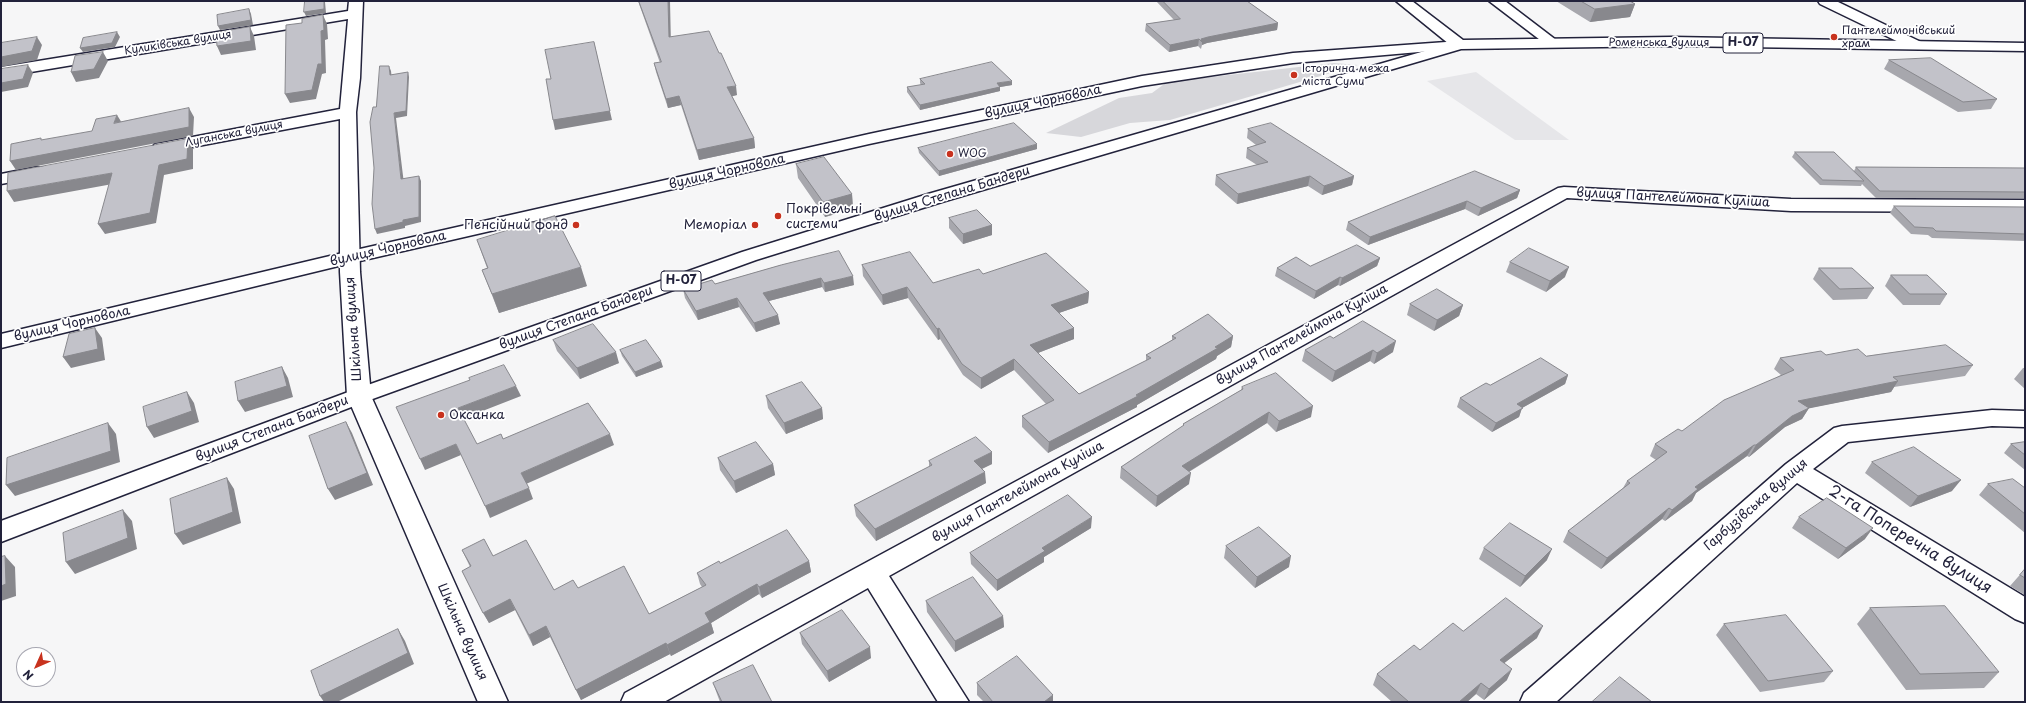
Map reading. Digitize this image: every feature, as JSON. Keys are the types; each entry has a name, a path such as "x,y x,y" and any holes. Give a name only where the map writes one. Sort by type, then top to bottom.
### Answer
{"street":[{"path":"1403,1 1460,45"},
{"path":"1496,1 1553,42"},
{"path":"1825,1 1916,45"},
{"name":"Куликівська вулиця","path":"1,72 356,8"},
{"name":"Шкільна вулиця","path":"356,8 348,112 351,257 359,396 493,702"},
{"name":"Роменська вулиця","path":"1460,45 1553,42 2025,47"},
{"name":"вулиця Чорновола","path":"1,341 351,257 869,139 1142,80 1293,58 1352,52 1460,45"},
{"name":"вулиця Степана Бандери","path":"1,532 359,396 757,254 941,196 1376,71 1460,45"},
{"path":"1352,52 1374,57 1382,63 1376,71"},
{"name":"Луганська вулиця","path":"148,151 348,112"},
{"path":"1,179 55,168"},
{"name":"вулиця Пантелеймона Куліша","path":"636,702 1564,192 1792,205 2025,206"},
{"name":"Гарбузівська вулиця","path":"1535,702 1795,470 1842,434 1992,418 2025,419"},
{"name":"2-га Поперечна вулиця","path":"1795,470 2025,611"},
{"path":"873,573 954,702"}],"shaded area":[{"path":"1334,63 1358,65 1170,120 1130,123 1081,137 1046,133 1119,98 1152,93 1167,82"},
{"path":"1476,72 1569,140 1515,140 1427,81"}],"building":[{"path":"305,1 324,1 324,9 304,12"},
{"path":"639,1 668,1 669,37 709,31 736,86 727,87 754,138 697,150 679,96 666,99 654,63 661,62"},
{"path":"1163,1 1247,1 1278,23 1208,37 1201,39 1202,42 1199,39 1170,45 1146,24 1180,19"},
{"path":"1581,1 1630,1 1635,4 1595,9"},
{"path":"249,9 251,20 218,26 217,15"},
{"path":"323,15 324,30 321,31 322,64 318,64 312,90 285,94 286,25 302,23 302,19"},
{"path":"250,27 251,41 217,46 216,33"},
{"path":"117,32 112,43 80,48 83,38"},
{"path":"37,37 32,51 1,57 1,43"},
{"path":"594,42 610,111 553,120 546,79 551,79 545,50"},
{"path":"103,52 94,69 71,72 75,56"},
{"path":"1931,58 1997,99 1963,102 1889,60"},
{"path":"992,62 1012,81 997,83 1000,87 920,105 907,87 925,84 920,79"},
{"path":"28,65 23,79 1,83 1,69"},
{"path":"380,66 389,66 390,75 408,72 406,111 394,113 401,179 419,176 419,217 403,220 403,222 375,229 372,204 374,168 370,122 373,107 376,107"},
{"path":"189,108 189,127 10,161 11,144 92,131 96,119 117,115 114,123"},
{"path":"1014,123 1037,144 939,171 918,148"},
{"path":"1271,123 1354,176 1324,186 1310,176 1238,194 1216,175 1268,162 1247,148 1266,142 1248,129"},
{"path":"188,139 187,159 159,165 150,213 98,224 112,173 7,191 8,173"},
{"path":"1795,152 1834,152 1864,181 1823,180"},
{"path":"824,157 852,194 823,202 796,164"},
{"path":"1856,167 2025,168 2025,192 1880,191"},
{"path":"1475,171 1520,190 1481,208 1467,201 1370,237 1348,222 1382,208"},
{"path":"1894,206 2025,207 2025,234 1936,231 1933,228 1915,227"},
{"path":"977,210 992,225 963,234 949,218"},
{"path":"555,216 581,267 492,294 482,270 488,268 477,240"},
{"path":"1357,245 1380,258 1342,278 1340,277 1316,291 1277,268 1296,257 1310,266"},
{"path":"1529,248 1569,267 1550,281 1510,262"},
{"path":"839,251 853,276 824,283 821,278 763,293 778,315 754,323 737,298 696,311 683,289 712,280 715,284 781,265"},
{"path":"910,252 933,283 979,269 983,274 1046,253 1089,292 1051,305 1074,328 1030,345 1079,394 1151,358 1146,355 1176,338 1172,336 1208,314 1233,336 1215,347 1218,348 1136,395 1138,396 1049,442 1022,416 1054,400 1014,359 981,378 962,364 939,328 937,329 907,287 882,295 862,265"},
{"path":"1819,268 1852,268 1874,288 1840,289"},
{"path":"1891,275 1927,275 1947,294 1910,294"},
{"path":"1437,289 1463,305 1437,320 1410,304"},
{"path":"1363,321 1396,341 1377,353 1373,350 1335,371 1305,350 1330,336 1333,338"},
{"path":"593,324 616,352 577,368 553,340"},
{"path":"95,328 98,349 63,357 69,334"},
{"path":"646,340 661,361 635,372 620,350"},
{"path":"1946,345 1973,365 1893,377 1898,381 1798,401 1809,408 1792,416 1756,445 1695,487 1698,489 1672,510 1669,508 1607,558 1568,531 1630,483 1627,481 1667,452 1655,444 1678,429 1682,431 1724,400 1794,370 1780,358 1821,351 1826,355 1858,349 1866,356"},
{"path":"1541,358 1568,375 1517,404 1523,408 1496,423 1460,398 1486,383 1490,385"},
{"path":"504,365 516,386 458,408 477,444 501,434 503,439 588,403 610,434 521,473 529,488 485,506 456,444 420,459 396,407 470,380 469,378"},
{"path":"282,367 287,386 238,401 235,382"},
{"path":"1276,373 1313,406 1279,421 1269,412 1182,466 1191,473 1157,496 1121,467 1184,425 1183,424 1243,389 1242,387"},
{"path":"802,382 822,408 784,423 766,396"},
{"path":"187,392 192,411 147,427 143,407"},
{"path":"346,422 367,473 328,489 309,436"},
{"path":"108,423 111,451 6,485 7,458"},
{"path":"976,437 992,452 974,461 985,472 875,529 854,505 932,465 929,461"},
{"path":"756,442 773,464 734,481 718,458"},
{"path":"2025,442 2025,455 2011,444"},
{"path":"1914,447 1961,480 1918,496 1872,462"},
{"path":"227,478 233,512 175,534 170,499"},
{"path":"2013,479 2025,488 2025,514 1988,484"},
{"path":"1068,495 1092,517 1042,548 1045,551 997,580 970,553"},
{"path":"1827,498 1873,528 1846,548 1799,517"},
{"path":"123,510 128,538 66,562 63,533"},
{"path":"1510,523 1552,549 1525,576 1484,548"},
{"path":"1259,527 1291,556 1257,577 1226,546"},
{"path":"787,530 809,561 759,587 757,584 705,613 710,622 576,690 546,626 529,635 510,599 483,613 462,571 471,566 462,550 484,539 493,556 526,540 554,590 573,580 578,588 624,566 649,614 706,585 697,573 719,561 720,563"},
{"path":"5,556 6,584 1,586 1,557"},
{"path":"2025,569 2025,578 2020,575"},
{"path":"973,577 1003,616 955,641 926,601"},
{"path":"1506,598 1543,626 1500,660 1512,669 1489,689 1481,683 1459,702 1409,702 1377,674 1414,645 1420,650 1453,623 1463,631"},
{"path":"1945,606 1999,672 1920,674 1870,608"},
{"path":"842,610 870,647 827,671 800,633"},
{"path":"1786,615 1833,671 1768,681 1724,624"},
{"path":"398,629 408,653 320,696 311,671"},
{"path":"1017,656 1053,695 1044,702 993,702 977,683"},
{"path":"753,665 772,702 722,702 713,683"},
{"path":"1620,677 1652,702 1592,702"}],"place":[{"name":"Пантелеймонівський храм","path":"1834,37"},
{"name":"Історична межа міста Суми","path":"1294,75"},
{"name":"WOG","path":"950,154"},
{"name":"Покрівельні системи","path":"778,216"},
{"name":"Пенсійний фонд","path":"576,225"},
{"name":"Меморіал","path":"755,225"},
{"name":"Оксанка","path":"441,415"}]}
